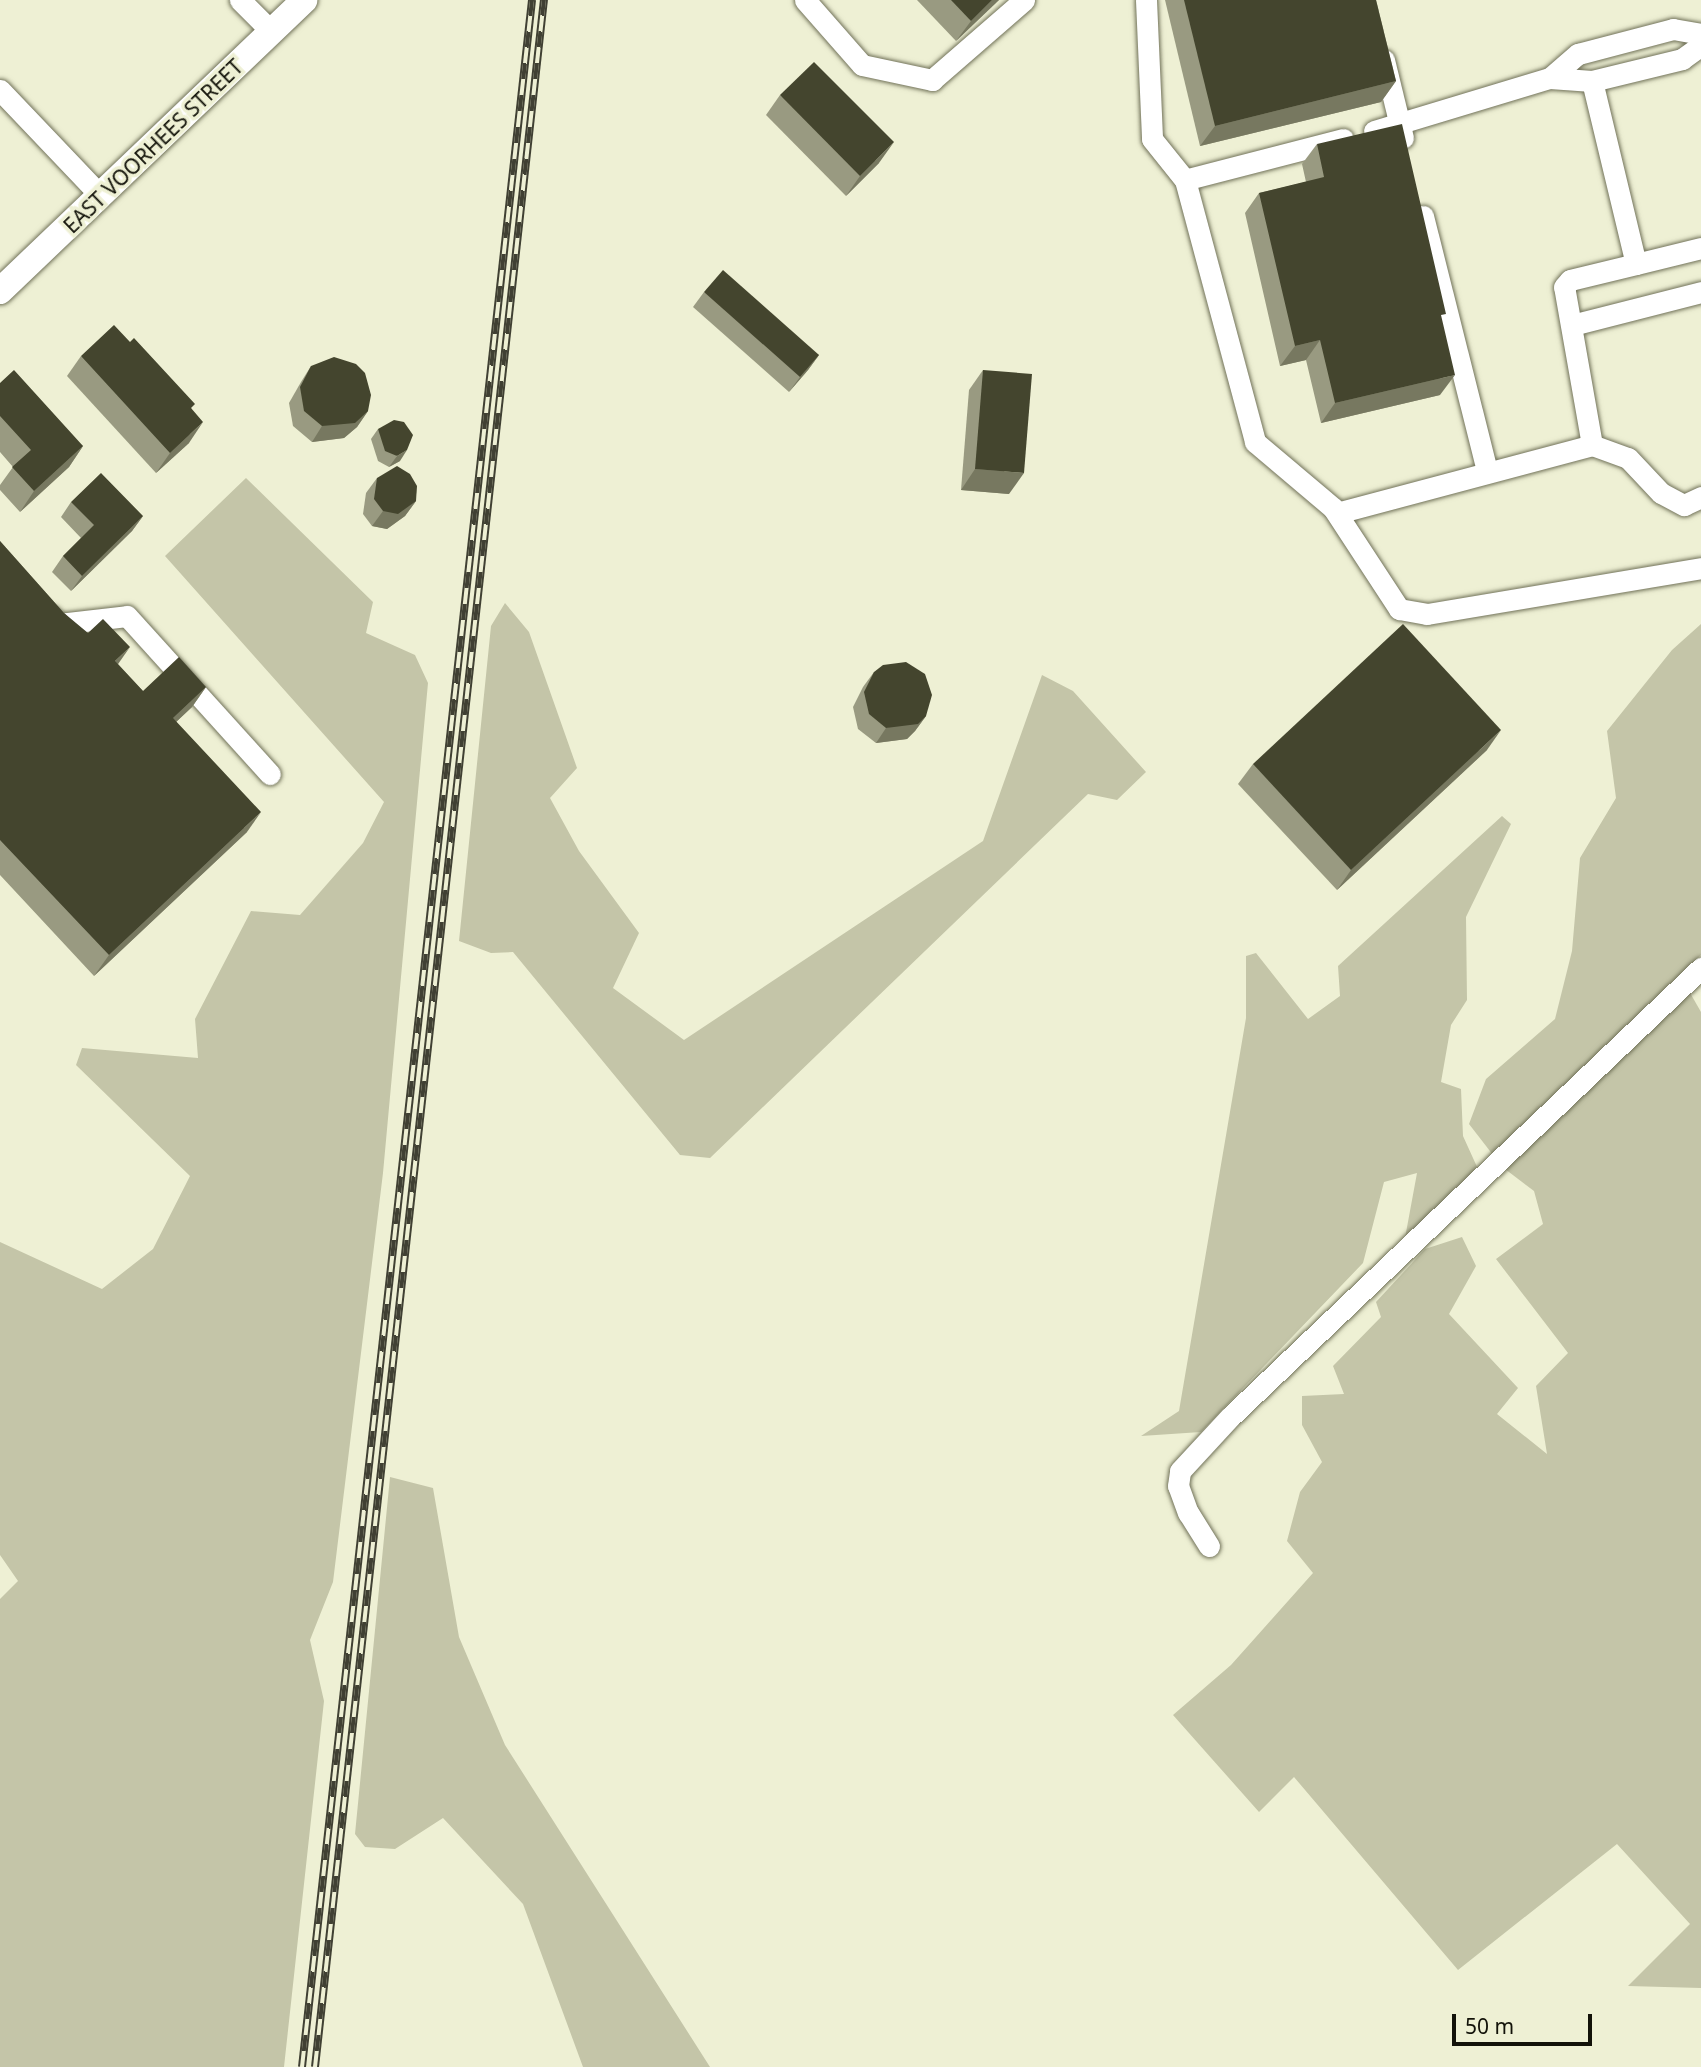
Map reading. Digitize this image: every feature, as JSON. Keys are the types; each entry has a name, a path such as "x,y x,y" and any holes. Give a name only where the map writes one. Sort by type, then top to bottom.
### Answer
{"main road":[{"name":"EAST VOORHEES STREET","path":"0,291 304,0"}],"lane":[{"path":"240,0 272,32"},
{"path":"805,0 862,65 932,80 1024,0"},
{"path":"1146,0 1152,139 1185,180 1255,442 1319,492 1337,513 1399,609 1427,614 1701,568"},
{"path":"1550,78 1578,54 1673,29 1701,34"},
{"path":"1380,40 1409,159"},
{"path":"1185,180 1400,124 1550,78 1592,80 1682,59 1701,44"},
{"path":"1592,80 1636,264"},
{"path":"0,90 101,196"},
{"path":"1418,197 1487,471"},
{"path":"1592,445 1564,287 1570,280 1701,248"},
{"path":"1572,325 1701,292"},
{"path":"1337,513 1592,445 1628,458 1661,493 1684,505 1701,497"},
{"path":"34,597 59,624 127,616 270,774"},
{"path":"1209,1546 1188,1513 1178,1486 1180,1471 1230,1417 1701,968"}],"green space":[{"path":"246,478 373,602 366,633 415,655 428,683 383,1173 333,1582 310,1640 324,1701 284,2067 0,2067 0,1599 18,1581 0,1555 0,1242 102,1289 153,1249 190,1176 76,1065 82,1048 198,1058 195,1019 251,911 300,915 363,843 384,802 165,556"},
{"path":"505,603 529,632 577,768 550,798 579,851 639,933 613,988 684,1040 983,841 1042,675 1073,691 1146,772 1117,800 1088,794 710,1158 680,1155 513,952 491,953 459,941 491,626"},
{"path":"1701,624 1701,955 1493,1155 1469,1124 1486,1079 1555,1019 1572,951 1580,858 1616,798 1607,731 1672,650"},
{"path":"1502,816 1511,824 1466,917 1467,1000 1451,1025 1441,1082 1461,1089 1463,1136 1478,1169 1405,1238 1417,1173 1384,1182 1363,1263 1201,1432 1141,1436 1179,1411 1246,1018 1246,956 1256,953 1308,1019 1340,996 1338,966"},
{"path":"1689,991 1701,1012 1701,1988 1628,1986 1690,1924 1617,1844 1458,1970 1294,1777 1259,1812 1173,1715 1231,1665 1313,1573 1287,1541 1300,1492 1322,1462 1302,1425 1302,1396 1344,1394 1333,1366 1381,1317 1376,1302 1425,1249 1462,1237 1476,1266 1449,1314 1518,1388 1497,1414 1547,1454 1536,1386 1568,1353 1496,1259 1543,1224 1534,1191 1505,1169"},
{"path":"390,1477 433,1488 459,1637 505,1745 710,2067 583,2067 523,1904 443,1818 395,1849 365,1847 355,1834"}],"building":[{"path":"951,0 992,0 971,21"},
{"path":"1184,0 1376,0 1396,81 1215,126"},
{"path":"814,62 894,142 860,176 780,95"},
{"path":"1402,124 1446,314 1441,315 1455,375 1335,403 1320,340 1295,346 1259,193 1324,177 1317,144"},
{"path":"723,270 819,355 800,377 704,292"},
{"path":"114,325 130,342 134,338 195,404 191,408 203,422 170,453 81,356"},
{"path":"334,357 356,364 365,373 371,395 368,411 355,423 322,426 304,411 300,387 311,366"},
{"path":"14,370 83,446 34,491 12,467 31,450 0,416 0,383"},
{"path":"983,370 1032,374 1024,473 975,469"},
{"path":"394,420 404,422 413,435 407,450 397,456 385,451 378,429"},
{"path":"397,466 410,474 417,486 416,501 398,514 383,511 374,499 377,478"},
{"path":"101,473 143,516 82,576 63,556 94,525 71,502"},
{"path":"0,541 64,613 88,633 103,619 130,647 115,661 143,691 179,657 206,687 173,718 261,812 109,955 0,840"},
{"path":"1403,624 1501,730 1351,870 1253,764"},
{"path":"906,662 925,674 932,695 926,716 918,724 886,728 869,714 864,692 874,672 883,665"}],"railway":[{"path":"302,2067 532,0"},
{"path":"315,2067 544,0"}]}
